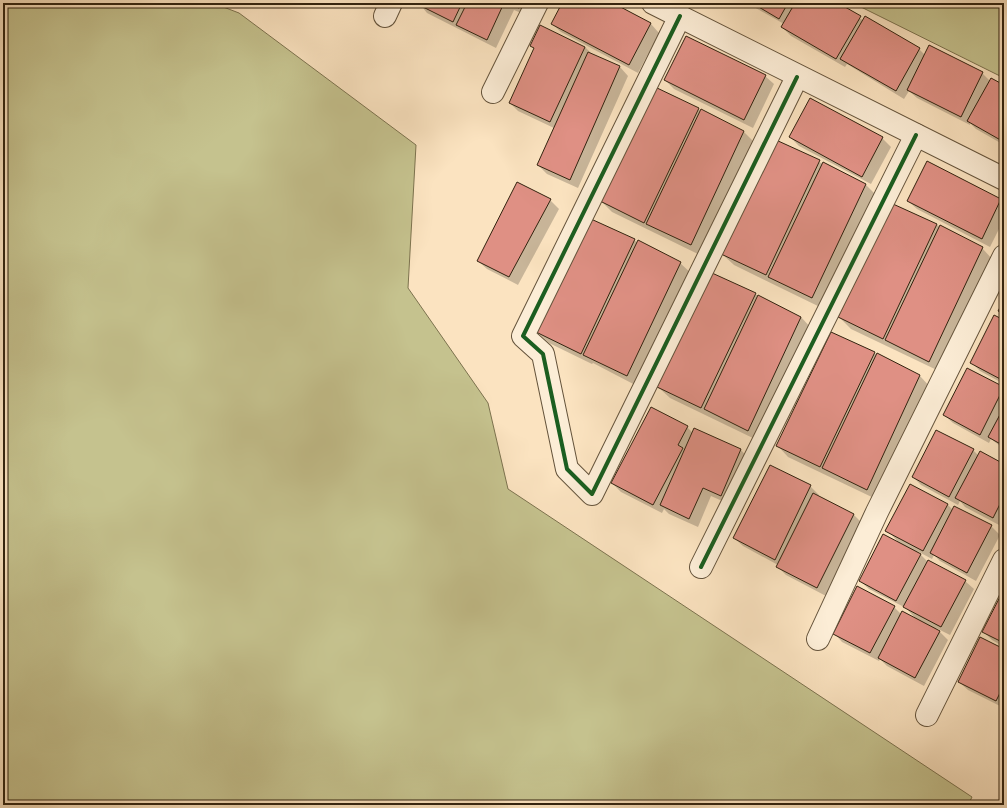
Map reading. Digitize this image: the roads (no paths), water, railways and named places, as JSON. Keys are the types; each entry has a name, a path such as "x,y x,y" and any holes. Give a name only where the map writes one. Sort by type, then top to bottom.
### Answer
{"street":[{"path":"493,92 537,3"},
{"path":"653,3 797,77 1004,179"},
{"path":"680,16 523,336 542,354 567,469 592,494 797,77"},
{"path":"701,567 916,135"},
{"path":"818,639 877,512 1004,256"},
{"path":"927,715 1004,560"}]}
